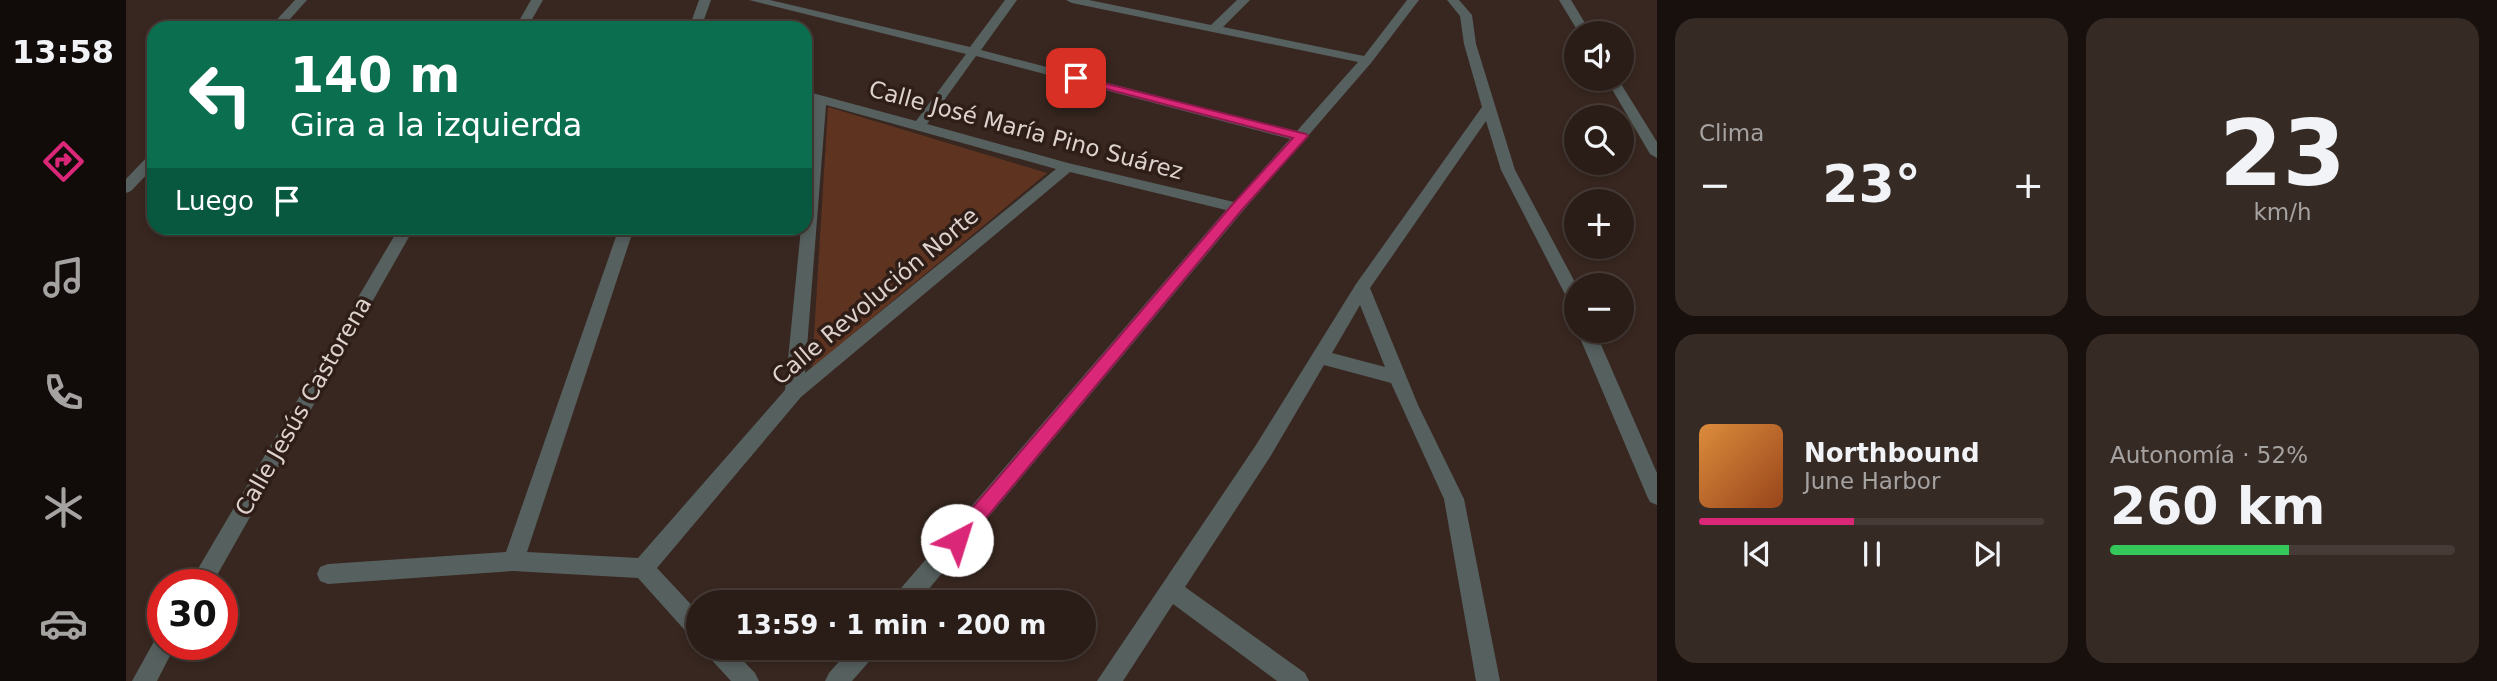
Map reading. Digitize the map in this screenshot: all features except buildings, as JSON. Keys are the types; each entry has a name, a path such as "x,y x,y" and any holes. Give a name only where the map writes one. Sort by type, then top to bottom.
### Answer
{"street":[{"path":"282,21 301,0"},
{"path":"525,21 537,0"},
{"path":"698,21 705,0"},
{"path":"755,0 975,52 1301,136"},
{"path":"919,126 1012,0"},
{"path":"1077,0 1367,60"},
{"path":"1215,28 1244,0"},
{"path":"914,590 1237,208 1367,60 1413,0"},
{"path":"1453,0 1466,15 1470,44 1488,109 1521,198 1564,276"},
{"path":"1565,0 1578,21"},
{"path":"1619,91 1657,154"},
{"name":"Calle José María Pino Suárez","path":"813,98 1067,167 1237,208"},
{"path":"1109,681 1263,451 1362,288 1488,109"},
{"path":"126,169 147,166"},
{"name":"Calle Revolución Norte","path":"643,568 794,392 1067,167"},
{"path":"126,188 147,170"},
{"name":"Calle Jesús Castorena","path":"209,569 403,235"},
{"path":"513,561 624,235"},
{"path":"794,392 804,235"},
{"path":"1362,288 1397,377 1454,499 1488,681"},
{"path":"1591,343 1657,496"},
{"path":"1320,357 1397,377"},
{"path":"328,574 513,561 643,568 686,615"},
{"path":"1170,589 1297,681"},
{"path":"144,681 156,660"},
{"path":"727,660 747,681"},
{"path":"837,681 855,660"}],"shaded area":[{"path":"828,107 1047,173 812,368"}],"route":[{"path":"957,540 1301,136 1076,78"}]}
